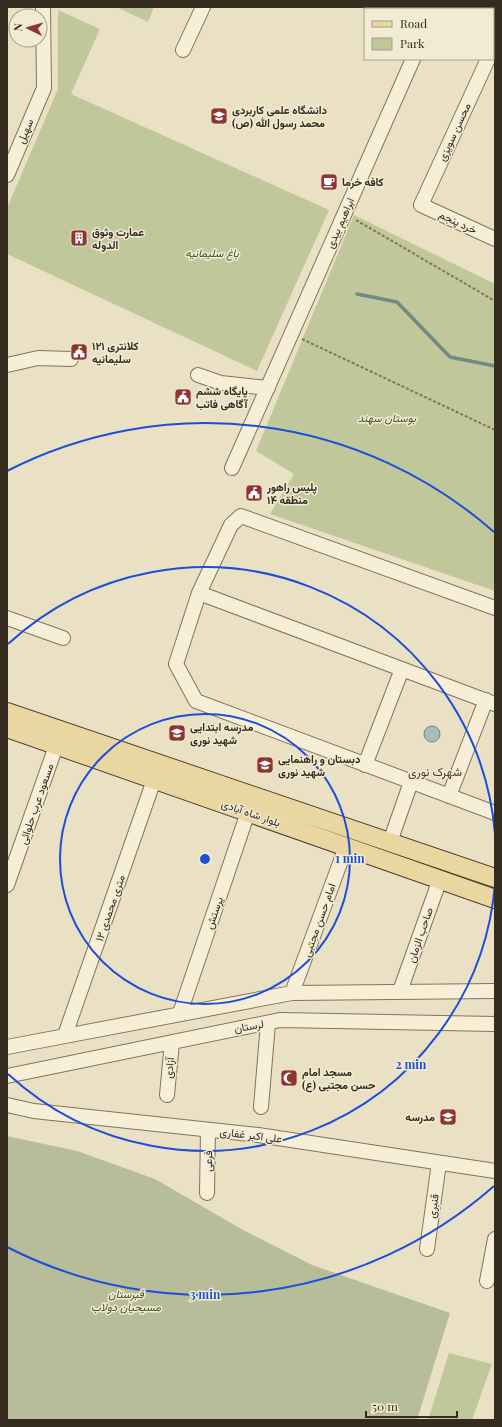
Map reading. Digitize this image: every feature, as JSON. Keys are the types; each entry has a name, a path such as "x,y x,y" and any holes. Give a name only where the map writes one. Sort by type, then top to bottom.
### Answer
{"main road":[{"name":"بلوار شاه آبادی","path":"7,712 495,878"},
{"name":"بلوار شاه آبادی","path":"7,728 495,899"}],"street":[{"name":"سهیل","path":"7,175 44,88 44,7"},
{"path":"183,50 203,7"},
{"name":"ابراهیم بیدی","path":"232,468 413,60"},
{"name":"محسن سویزی","path":"421,205 488,60"},
{"name":"خرد پنجم","path":"421,205 495,239"},
{"path":"7,365 38,358 71,359"},
{"path":"198,375 221,383 268,388"},
{"path":"495,608 241,516 231,525 199,594 176,664 196,701 495,813"},
{"path":"199,594 490,702 449,796"},
{"path":"7,618 63,638"},
{"path":"365,765 402,669"},
{"name":"مسعود عرب حلوائی","path":"7,885 56,746"},
{"name":"۱۲ متری محمدی","path":"66,1035 154,780"},
{"path":"390,842 411,782"},
{"name":"پرستش","path":"180,1013 248,812"},
{"name":"امام حسن مجتبی","path":"292,993 346,847"},
{"name":"صاحب الزمان","path":"400,991 440,879"},
{"path":"7,1047 292,993 495,991"},
{"name":"لرستان","path":"7,1076 280,1020 495,1024"},
{"path":"261,1108 268,1023"},
{"name":"آزادی","path":"167,1095 172,1042"},
{"name":"علی اکبر غفاری","path":"7,1105 34,1111 258,1135 495,1171"},
{"name":"فرعی","path":"207,1193 208,1130"},
{"name":"قنبری","path":"427,1249 439,1162"},
{"path":"487,1281 495,1239"}],"path":[{"path":"344,214 495,301"},
{"path":"291,334 495,430"}],"green space":[{"path":"116,7 154,7 148,22"},
{"name":"باغ سلیمانیه","path":"58,10 100,29 71,94 329,210 257,371 7,254 7,208 58,89"},
{"name":"بوستان سهند","path":"354,215 495,284 495,591 270,514 294,474 256,451"},
{"name":"قبرستان مسیحیان دولاب","path":"7,1136 77,1151 155,1179 243,1230 312,1265 450,1313 417,1420 7,1420"},
{"path":"449,1353 492,1364 472,1420 428,1420"}],"water":[{"path":"429,726 435,726 440,731 438,740 435,742 429,742 424,737 424,731"}],"waterway":[{"path":"357,294 397,302 450,357 495,366"}],"place":[{"name":"دانشگاه علمی کاربردی محمد رسول الله (ص)","path":"219,116"},
{"name":"کافه خرما","path":"329,182"},
{"name":"عمارت وثوق الدوله","path":"79,238"},
{"name":"كلانتری ١٢١ سلیمانیه","path":"79,352"},
{"name":"پایگاه ششم آگاهی فاتب","path":"183,397"},
{"name":"پلیس راهور منطقه ۱۴","path":"254,493"},
{"name":"مدرسه ابتدایی شهید نوری","path":"177,733"},
{"name":"دبستان و راهنمایی شهید نوری","path":"265,765"},
{"name":"مسجد امام حسن مجتبی (ع)","path":"289,1078"},
{"name":"مدرسه","path":"448,1117"}],"district":[{"name":"شهرک نوری","path":"435,772"}]}
